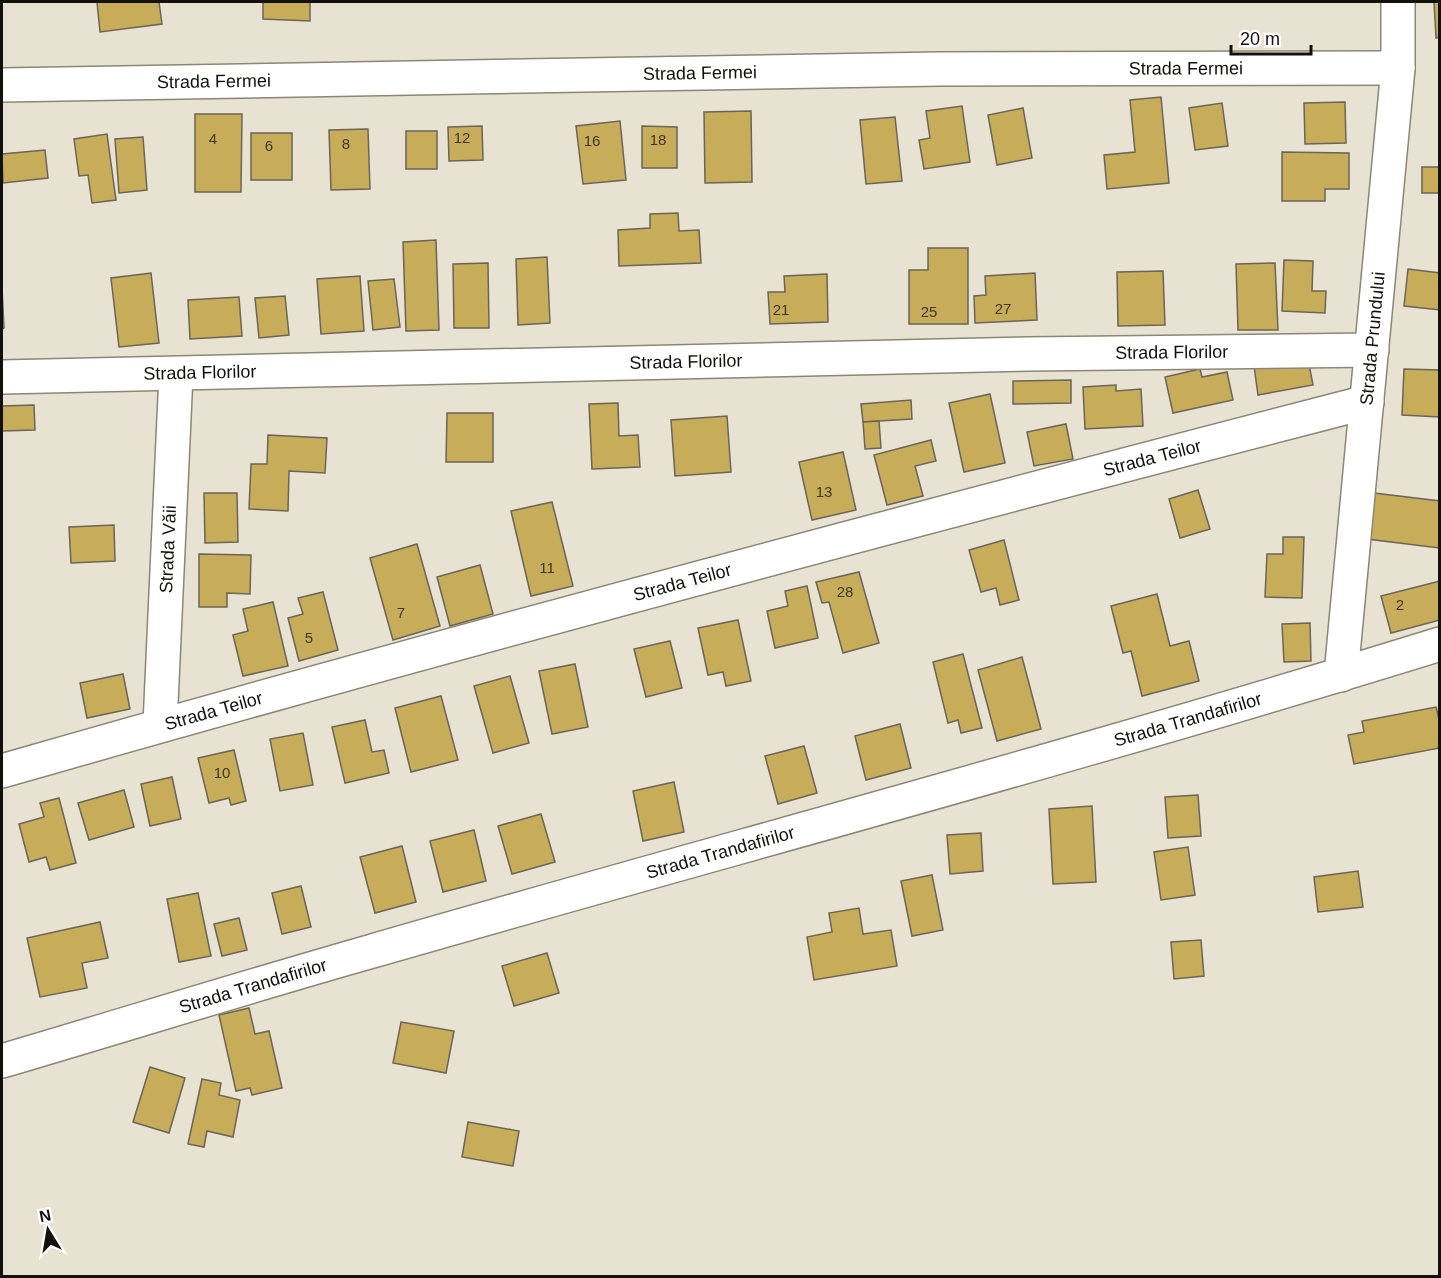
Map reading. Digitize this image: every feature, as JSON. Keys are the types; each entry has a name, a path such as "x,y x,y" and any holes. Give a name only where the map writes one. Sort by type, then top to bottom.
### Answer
{"street":[{"name":"Strada Prundului","path":"1341,675 1398,68 1398,2"},
{"name":"Strada Fermei","path":"2,85 939,69 1398,68"},
{"name":"Strada Florilor","path":"2,377 1017,354 1372,350"},
{"name":"Strada Văii","path":"160,725 176,374"},
{"name":"Strada Teilor","path":"2,771 160,725 784,555 1367,402"},
{"name":"Strada Trandafirilor","path":"2,1061 366,952 1087,749 1440,644"}],"building":[{"path":"97,2 159,2 162,24 100,32"},
{"path":"263,2 310,2 310,21 263,19"},
{"path":"1434,2 1440,2 1440,37 1436,38"},
{"path":"1161,97 1169,183 1107,189 1104,155 1135,152 1130,100"},
{"path":"1345,102 1346,143 1305,144 1304,103"},
{"path":"1222,103 1228,146 1195,150 1189,108"},
{"path":"962,106 970,162 924,169 919,140 930,138 926,111"},
{"path":"1023,108 1032,158 997,165 988,115"},
{"path":"751,111 752,182 705,183 704,112"},
{"path":"195,114 242,114 241,192 195,192"},
{"path":"895,117 902,181 866,184 860,120"},
{"path":"620,121 626,180 583,184 576,126"},
{"path":"482,126 483,160 449,161 448,127"},
{"path":"642,126 677,127 677,168 642,168"},
{"path":"368,129 370,189 331,190 329,130"},
{"path":"406,131 437,131 437,169 406,169"},
{"path":"251,133 292,133 292,180 251,180"},
{"path":"107,134 116,200 92,203 88,175 79,176 74,139"},
{"path":"143,137 147,190 119,193 115,139"},
{"path":"45,150 48,178 3,183 2,154"},
{"path":"1282,152 1349,153 1349,189 1325,189 1325,201 1282,201"},
{"path":"1422,167 1440,167 1440,193 1422,193"},
{"path":"678,213 679,231 699,230 701,263 619,266 618,230 650,228 650,214"},
{"path":"436,240 439,330 406,331 403,242"},
{"path":"928,248 968,248 968,324 909,324 909,270 928,270"},
{"path":"547,257 550,323 518,325 516,259"},
{"path":"1284,260 1313,261 1312,291 1326,291 1325,313 1282,311"},
{"path":"488,263 489,328 454,328 453,264"},
{"path":"1275,263 1278,330 1238,330 1236,264"},
{"path":"1408,269 1440,273 1440,310 1404,306"},
{"path":"1163,271 1165,325 1118,326 1117,272"},
{"path":"151,273 159,343 119,347 111,278"},
{"path":"1035,273 1037,320 975,323 974,296 986,295 985,276"},
{"path":"827,274 828,322 770,324 768,292 785,292 784,276"},
{"path":"360,276 364,331 321,334 317,279"},
{"path":"394,279 400,327 373,330 368,281"},
{"path":"2,288 4,328 2,329"},
{"path":"285,296 289,335 259,338 255,298"},
{"path":"239,297 242,336 190,339 188,300"},
{"path":"1309,364 1313,385 1258,395 1254,366"},
{"path":"1200,369 1202,377 1227,372 1233,400 1173,413 1165,377"},
{"path":"1404,369 1440,370 1440,417 1402,415"},
{"path":"1071,380 1071,403 1013,404 1013,381"},
{"path":"1116,385 1116,391 1141,389 1143,426 1085,429 1083,387"},
{"path":"990,394 1005,463 964,472 949,403"},
{"path":"911,400 912,419 863,422 861,404"},
{"path":"618,403 619,436 638,435 640,467 592,469 589,404"},
{"path":"34,405 35,430 2,431 2,406"},
{"path":"447,413 493,413 493,462 446,462"},
{"path":"727,416 731,472 675,476 671,420"},
{"path":"879,421 881,448 865,449 863,422"},
{"path":"1066,424 1073,459 1034,466 1027,432"},
{"path":"268,435 327,438 325,473 289,471 288,511 249,509 251,464 267,464"},
{"path":"931,440 936,461 915,466 923,496 887,505 874,455"},
{"path":"843,452 856,510 812,520 799,462"},
{"path":"1198,490 1210,529 1180,538 1169,499"},
{"path":"204,493 237,493 238,542 205,543"},
{"path":"1374,493 1440,501 1439,548 1367,539"},
{"path":"552,502 573,586 531,596 511,511"},
{"path":"114,525 115,561 71,563 69,527"},
{"path":"1283,537 1304,537 1302,598 1265,597 1267,554 1283,554"},
{"path":"1004,540 1019,600 1000,605 996,588 981,592 969,550"},
{"path":"417,544 440,626 393,640 370,558"},
{"path":"199,554 251,555 250,594 227,593 227,607 199,607"},
{"path":"480,565 493,614 450,626 437,577"},
{"path":"859,572 879,643 843,653 829,602 822,603 816,582"},
{"path":"1440,581 1440,620 1391,633 1381,596"},
{"path":"807,586 818,638 775,648 767,611 788,606 785,591"},
{"path":"323,592 338,650 299,661 288,618 303,614 298,598"},
{"path":"1157,594 1170,646 1189,641 1199,681 1142,696 1131,651 1123,653 1111,606"},
{"path":"273,602 288,666 243,676 233,635 248,631 243,609"},
{"path":"738,620 751,681 726,686 723,672 708,675 698,628"},
{"path":"1310,623 1311,661 1284,662 1282,624"},
{"path":"670,641 682,688 646,697 634,649"},
{"path":"963,654 982,728 961,733 958,720 948,723 933,662"},
{"path":"1022,657 1041,729 997,741 978,670"},
{"path":"575,664 588,727 552,734 539,671"},
{"path":"123,674 130,709 87,718 80,683"},
{"path":"510,676 529,743 493,753 474,686"},
{"path":"441,696 458,760 411,772 395,708"},
{"path":"1436,707 1440,723 1440,748 1354,764 1348,735 1364,732 1362,721"},
{"path":"365,720 372,752 384,750 389,773 345,783 332,727"},
{"path":"900,724 911,768 866,780 855,736"},
{"path":"303,733 313,785 280,791 270,739"},
{"path":"804,746 817,793 778,804 765,756"},
{"path":"234,750 246,801 231,805 229,798 209,803 198,758"},
{"path":"172,777 181,819 150,826 141,784"},
{"path":"674,782 684,832 643,841 633,791"},
{"path":"124,790 134,827 89,840 78,803"},
{"path":"1198,795 1201,836 1168,838 1165,797"},
{"path":"59,798 76,863 50,870 46,857 29,862 19,824 44,817 40,803"},
{"path":"1092,806 1096,882 1053,884 1049,809"},
{"path":"541,814 555,862 512,874 498,826"},
{"path":"474,830 486,881 443,892 430,841"},
{"path":"981,833 983,871 950,874 947,835"},
{"path":"402,846 416,902 375,913 360,857"},
{"path":"1188,847 1195,895 1161,900 1154,852"},
{"path":"1358,871 1363,907 1318,912 1314,877"},
{"path":"932,875 943,930 912,936 901,881"},
{"path":"301,886 311,927 282,934 272,893"},
{"path":"198,893 211,956 179,962 167,899"},
{"path":"859,908 863,934 891,930 897,966 814,980 807,937 832,932 829,913"},
{"path":"239,918 247,950 222,956 214,924"},
{"path":"100,922 108,958 82,963 87,988 40,997 27,938"},
{"path":"1201,940 1204,976 1174,979 1171,942"},
{"path":"547,953 559,993 514,1006 502,966"},
{"path":"249,1008 255,1034 269,1031 282,1088 252,1095 250,1088 236,1091 219,1015"},
{"path":"401,1022 454,1031 446,1073 393,1063"},
{"path":"150,1067 185,1078 169,1133 133,1122"},
{"path":"202,1079 221,1083 219,1095 240,1100 233,1137 207,1131 204,1147 188,1144"},
{"path":"468,1122 519,1131 513,1166 462,1157"}]}
